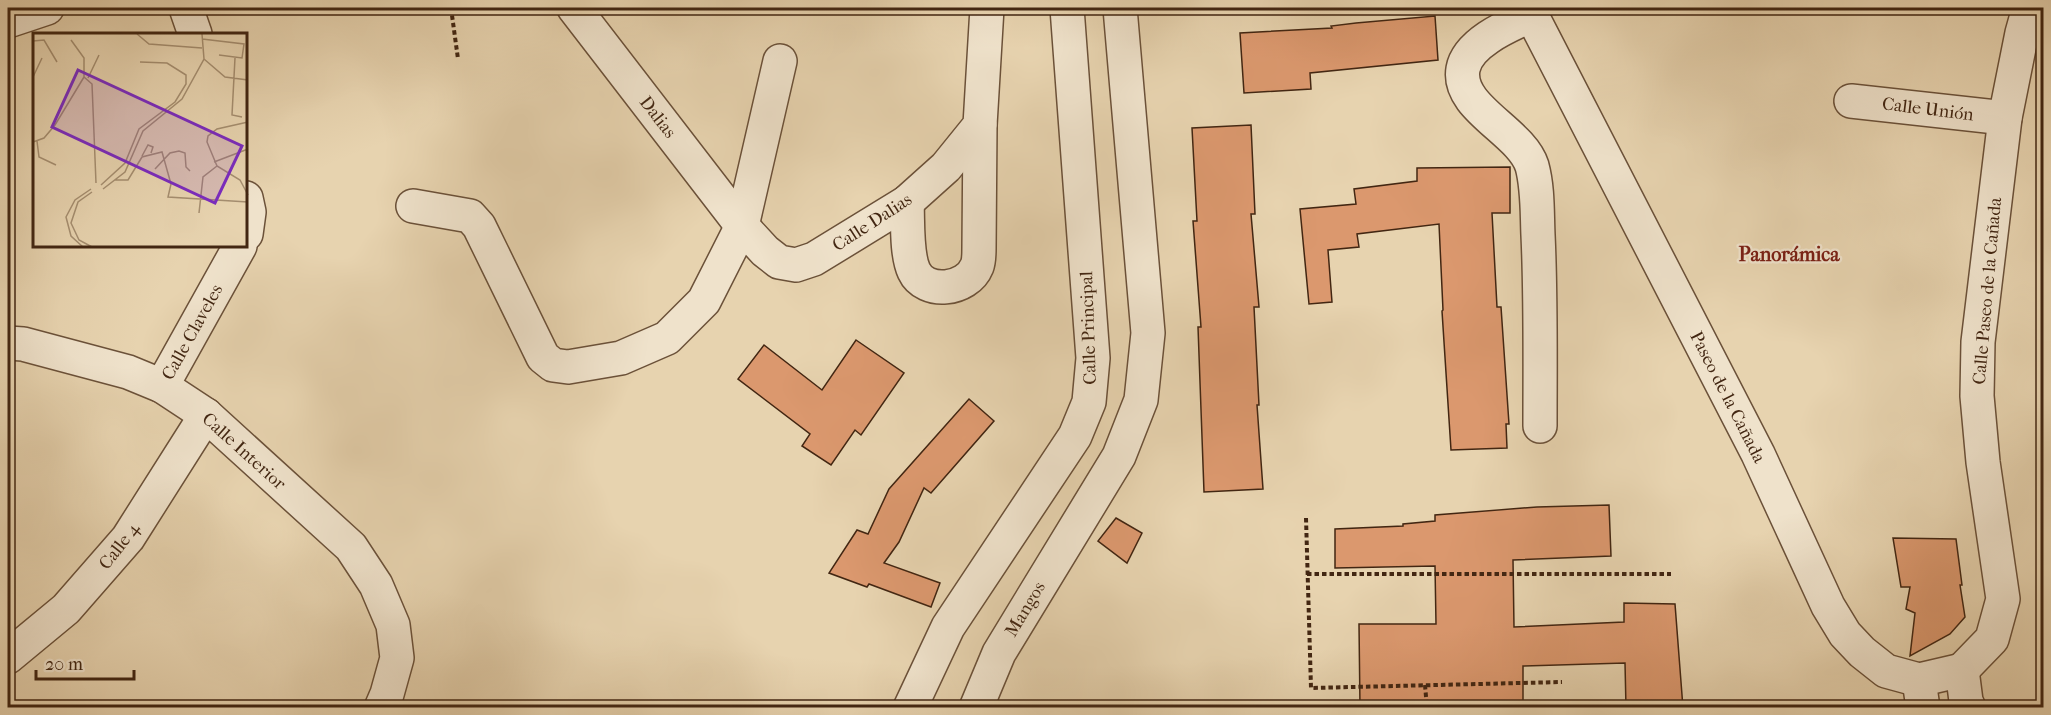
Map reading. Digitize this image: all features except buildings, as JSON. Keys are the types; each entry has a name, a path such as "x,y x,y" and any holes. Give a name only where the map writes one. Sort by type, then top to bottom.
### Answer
{"street":[{"path":"8,21 47,8"},
{"path":"186,8 195,33"},
{"name":"Dalias","path":"574,8 742,226"},
{"path":"907,202 910,263 915,274 924,284 940,288 956,285 969,278 977,266 979,248 980,125 987,8"},
{"name":"Calle Principal","path":"910,708 948,627 1075,436 1089,402 1093,358 1067,8"},
{"path":"1037,491 1082,515 1119,456 1141,400 1148,333 1120,8"},
{"name":"Calle Paseo de la Cañada","path":"1962,670 1992,639 2003,599 1983,462 1977,396 1978,342 2005,118 2029,8"},
{"path":"1530,11 1472,51 1463,69 1464,87 1474,103 1509,134 1524,151 1531,164 1535,182 1540,285 1540,426"},
{"name":"Paseo de la Cañada","path":"1530,11 1758,454 1828,606 1845,634 1862,652 1886,671 1921,694 1962,670"},
{"path":"413,206 470,216 479,226 543,357 553,366 568,367 621,358 667,338 704,301 742,226 780,61"},
{"name":"Calle Unión","path":"1851,100 2005,118"},
{"name":"Calle Dalias","path":"742,226 765,251 779,262 796,265 814,259 907,202 946,168 980,125"},
{"name":"Calle Claveles","path":"162,386 239,248"},
{"name":"Calle Interior","path":"8,343 23,344 128,372 162,386 206,414 351,547 376,585 393,626 397,658 381,708"},
{"name":"Calle 4","path":"8,657 66,609 128,538 206,414"},
{"name":"Mangos","path":"976,708 999,653 1082,515"},
{"path":"1962,670 1969,708"}],"path":[{"path":"451,8 458,59"},
{"path":"1306,518 1311,688 1562,682"},
{"path":"1307,574 1671,574"},
{"path":"1425,685 1427,708"}],"district":[{"name":"Panorámica","path":"1789,254"}]}
